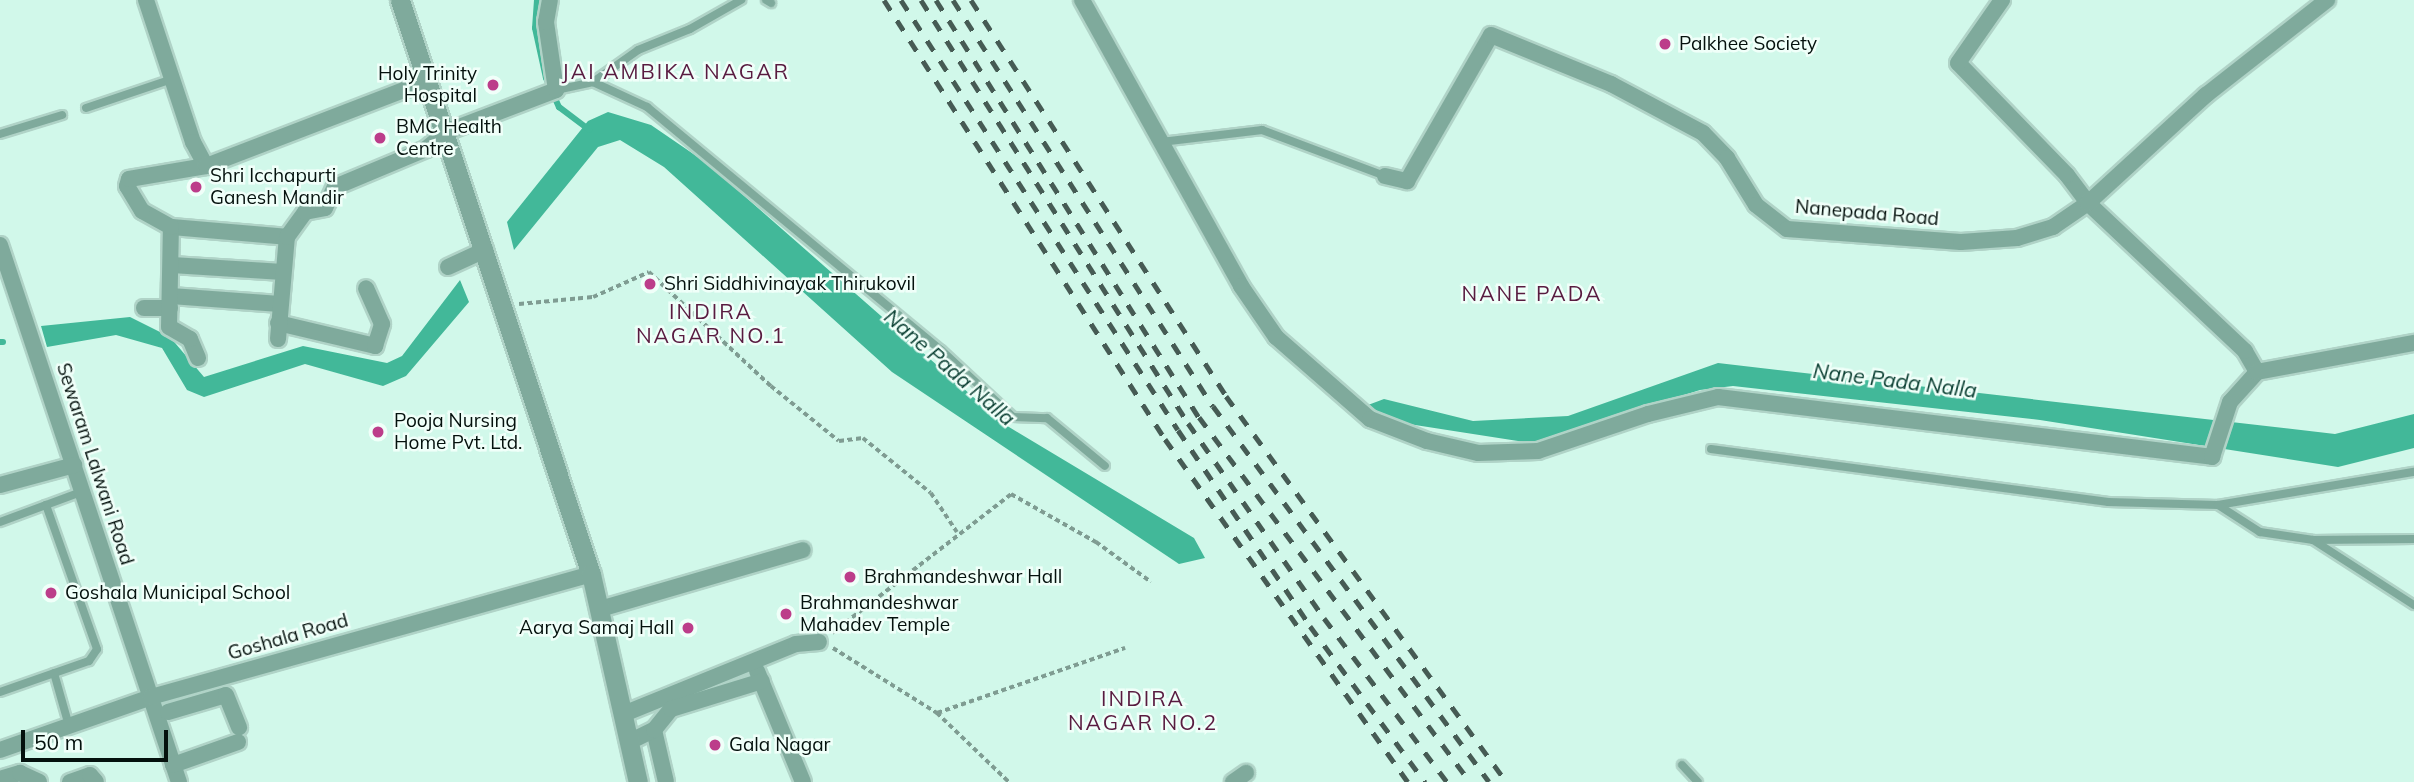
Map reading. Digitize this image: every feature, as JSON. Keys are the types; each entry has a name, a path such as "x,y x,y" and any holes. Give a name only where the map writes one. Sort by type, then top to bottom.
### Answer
{"street":[{"path":"146,0 192,142 206,166"},
{"path":"400,0 591,574 626,713 638,782"},
{"path":"366,288 382,324 374,346 278,331 287,237 305,212 325,208 335,187 426,149 446,132 556,90 546,22 550,0"},
{"path":"1082,0 1241,286 1276,337 1370,419 1427,441 1478,453 1538,451 1648,414 1718,397 2212,457 2230,402 2257,372 2414,344"},
{"path":"2001,0 1958,63 2067,175 2088,202 2245,351 2257,372"},
{"name":"Nanepada Road","path":"1385,176 1407,181 1491,35 1611,84 1703,133 1727,158 1756,205 1787,229 1961,242 2017,238 2053,227 2088,202 2206,95 2327,0"},
{"path":"287,237 172,227 142,211 127,183 206,166 428,81"},
{"path":"172,227 169,327 190,339 198,358"},
{"name":"Sewaram Lalwani Road","path":"0,244 81,492 156,695"},
{"path":"448,267 485,250"},
{"path":"172,265 283,272"},
{"path":"144,309 171,302 279,304"},
{"path":"0,485 74,465"},
{"path":"600,609 803,550"},
{"name":"Goshala Road","path":"0,750 156,695 591,574"},
{"path":"626,713 796,644 820,642"},
{"path":"753,662 803,782"},
{"path":"631,741 654,730 671,709 762,681"},
{"path":"156,695 168,712 179,782"},
{"path":"156,695 177,759"},
{"path":"168,712 226,695 239,735 177,759"},
{"path":"654,730 666,782"},
{"path":"0,779 20,773 39,782"},
{"path":"70,782 90,775 96,782"}],"lane":[{"path":"556,90 593,82 638,50 690,29 741,0"},
{"path":"86,108 172,79"},
{"path":"593,82 647,107 941,350 1013,417 1047,418 1105,466"},
{"path":"0,134 62,114"},
{"path":"1161,142 1262,130 1385,176"},
{"path":"1711,449 2108,502 2218,505 2414,472"},
{"path":"0,522 81,492"},
{"path":"0,692 89,661 97,649 46,505"},
{"path":"2218,505 2260,532 2313,540 2414,539"},
{"path":"2313,540 2414,605"},
{"path":"54,673 69,726"},
{"path":"1682,765 1698,782"}],"path":[{"path":"503,306 593,297 649,272 771,386 839,441 863,438 931,493 957,532"},
{"path":"1009,782 937,713 820,642 957,532 1011,494 1096,542 1151,582"},
{"path":"937,713 1125,648"}],"shaded area":[{"path":"608,112 651,125 708,164 1004,424 1194,538 1205,558 1179,564 892,372 664,167 620,140 598,147 514,250 507,222 588,121"},
{"path":"460,280 469,302 406,376 383,386 305,364 204,397 187,390 162,348 116,335 47,347 41,326 130,317 170,337 204,377 303,346 387,363 402,356"},
{"path":"1718,363 2335,434 2414,414 2414,448 2338,467 2040,420 1733,386 1700,390 1531,443 1383,420 1368,405 1384,399 1473,421 1568,416"}],"waterway":[{"path":"537,0 535,28 546,78 559,107 589,130"}],"railway":[{"path":"884,0 1165,439 1408,782"},
{"path":"901,0 1178,430 1310,626 1425,782"},
{"path":"921,0 1188,423 1324,618 1447,782"},
{"path":"936,0 1199,417 1470,782"},
{"path":"953,0 1213,406 1489,782"},
{"path":"971,0 1226,396 1506,782"}],"place":[{"name":"Palkhee Society","path":"1665,44"},
{"name":"Holy Trinity Hospital","path":"493,85"},
{"name":"BMC Health Centre","path":"380,138"},
{"name":"Shri Icchapurti Ganesh Mandir","path":"196,187"},
{"name":"Shri Siddhivinayak Thirukovil","path":"650,284"},
{"name":"Pooja Nursing Home Pvt. Ltd.","path":"378,432"},
{"name":"Brahmandeshwar Hall","path":"850,577"},
{"name":"Goshala Municipal School","path":"51,593"},
{"name":"Brahmandeshwar Mahadev Temple","path":"786,614"},
{"name":"Aarya Samaj Hall","path":"688,628"},
{"name":"Gala Nagar","path":"715,745"}],"district":[{"name":"JAI AMBIKA NAGAR","path":"676,71"},
{"name":"NANE PADA","path":"1532,293"},
{"name":"INDIRA NAGAR NO.1","path":"711,323"},
{"name":"INDIRA NAGAR NO.2","path":"1143,710"}],"water label":[{"name":"Nane Pada Nalla","path":"950,367"},
{"name":"Nane Pada Nalla","path":"1895,380"}]}
